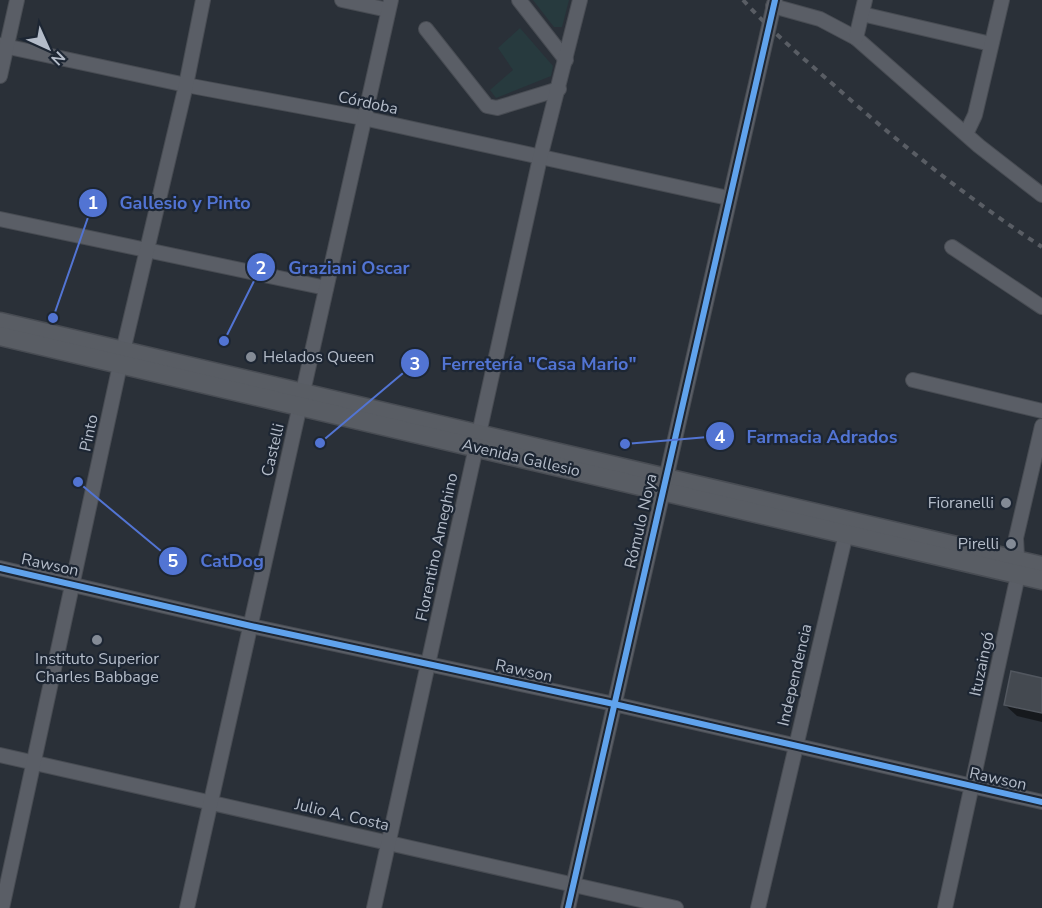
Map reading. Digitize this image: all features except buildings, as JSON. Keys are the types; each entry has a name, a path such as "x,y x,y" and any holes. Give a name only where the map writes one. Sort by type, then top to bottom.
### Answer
{"main road":[{"name":"Avenida Gallesio","path":"0,322 122,358"},
{"name":"Avenida Gallesio","path":"0,336 122,358 663,484 1018,568 1042,580"},
{"name":"Avenida Gallesio","path":"1018,568 1042,566"}],"street":[{"path":"0,76 3,46 17,0"},
{"name":"Pinto","path":"2,908 203,0"},
{"path":"342,0 389,5"},
{"path":"519,0 566,60"},
{"name":"Florentino Ameghino","path":"374,908 540,158 580,0"},
{"path":"795,0 820,19 855,38 966,134 1042,195"},
{"path":"855,38 865,0"},
{"path":"966,134 975,115 1002,0"},
{"path":"774,3 820,19"},
{"name":"Rómulo Noya","path":"568,908 774,3"},
{"name":"Castelli","path":"188,908 389,5"},
{"path":"862,15 991,44"},
{"path":"426,29 486,106 496,108 559,89"},
{"name":"Córdoba","path":"3,46 186,85 363,118 728,198"},
{"path":"0,219 326,288"},
{"path":"952,247 1042,307"},
{"path":"913,380 1042,411"},
{"name":"Ituzaingó","path":"945,908 1018,568 1016,538 1042,426"},
{"name":"Independencia","path":"758,908 847,528"},
{"name":"Rawson","path":"0,568 250,626 614,704 1042,802"},
{"name":"Julio A. Costa","path":"0,755 676,908"}],"green space":[{"path":"533,0 569,0 562,27 554,27"},
{"path":"520,28 553,66 551,76 496,98 490,90 513,70 498,48"}],"railway":[{"path":"743,0 788,45 885,130 962,191 1042,247"}],"cycle path":[{"path":"568,908 775,0"},
{"path":"0,568 251,626 614,704 1042,802"}],"place":[{"name":"Gallesio y Pinto","path":"53,318"},
{"name":"Graziani Oscar","path":"224,341"},
{"name":"Helados Queen","path":"251,357"},
{"name":"Ferretería \"Casa Mario\"","path":"320,443"},
{"name":"Farmacia Adrados","path":"625,444"},
{"name":"CatDog","path":"78,482"},
{"name":"Fioranelli","path":"1006,503"},
{"name":"Pirelli","path":"1011,544"},
{"name":"Instituto Superior Charles Babbage","path":"97,640"}]}
